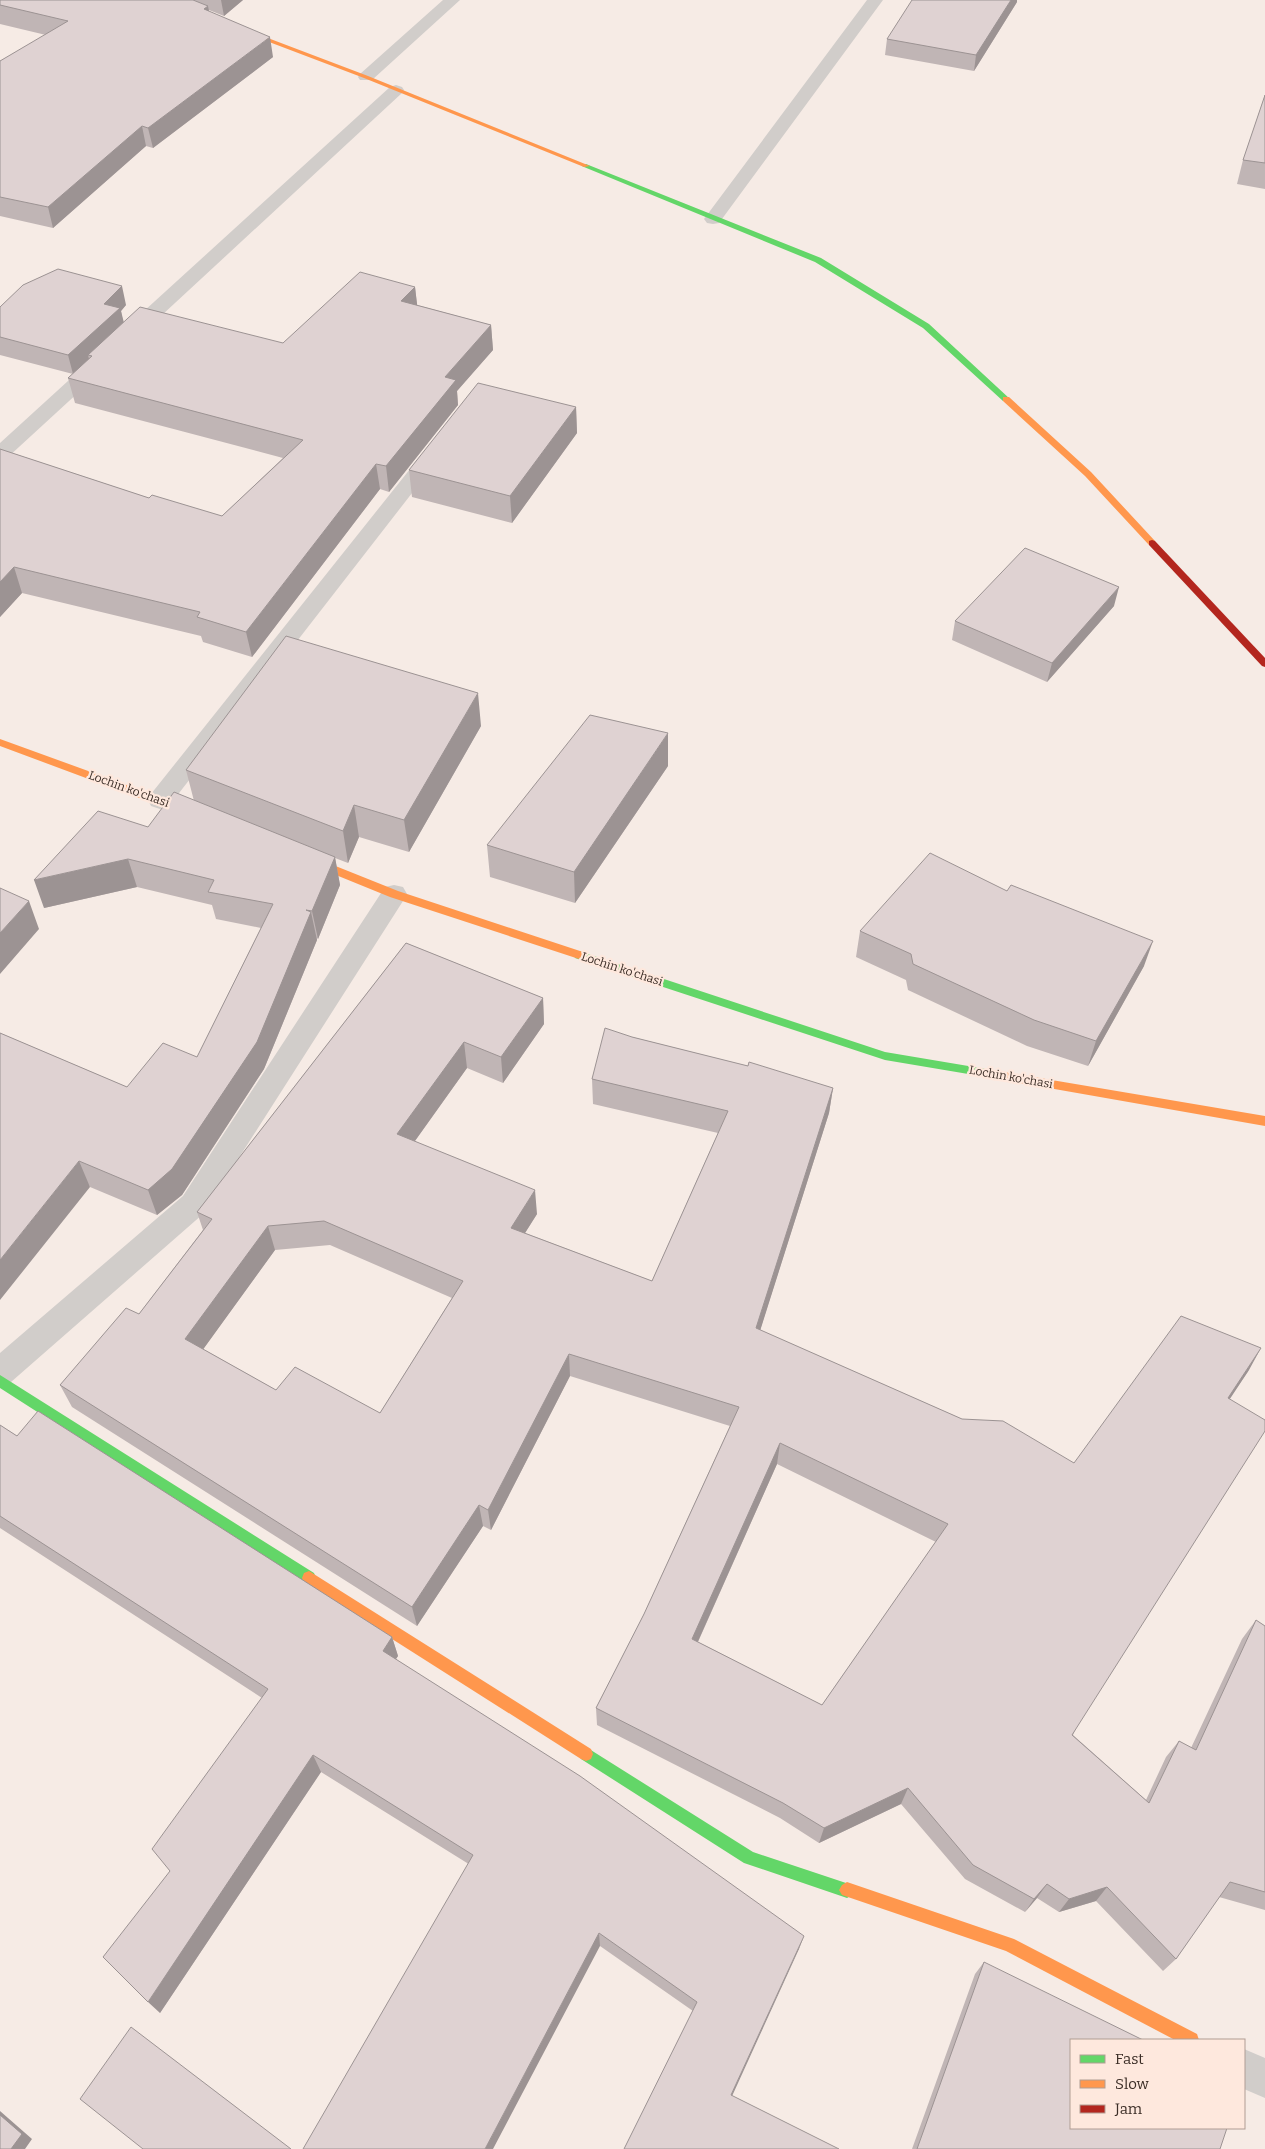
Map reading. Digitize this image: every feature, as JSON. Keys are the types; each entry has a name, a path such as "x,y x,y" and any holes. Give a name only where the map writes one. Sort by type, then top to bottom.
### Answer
{"street":[{"path":"366,78 452,0"},
{"path":"714,219 875,0"},
{"path":"227,25 366,78 818,260 926,326 1088,474 1265,664"},
{"path":"0,454 396,90"},
{"path":"160,800 446,437"},
{"name":"Lochin ko'chasi","path":"0,742 214,821"},
{"name":"Lochin ko'chasi","path":"295,854 394,894 885,1056 1265,1121"},
{"path":"0,1372 193,1205 394,894"},
{"path":"0,1381 749,1858 1009,1944 1189,2039"},
{"path":"1245,2069 1265,2079"}],"building":[{"path":"0,0 193,0 208,6 204,9 270,37 148,128 142,126 48,207 0,197 0,61 68,21 0,5"},
{"path":"912,0 1011,0 976,55 887,39"},
{"path":"1265,95 1265,163 1243,160"},
{"path":"58,269 122,286 104,304 120,308 68,355 0,337 0,307 23,285"},
{"path":"360,272 415,287 401,301 491,325 445,377 456,380 386,466 376,464 246,632 197,617 200,612 14,567 0,582 0,449 149,498 152,495 222,516 303,440 68,378 92,356 88,355 140,307 283,343"},
{"path":"478,383 576,407 510,496 409,470"},
{"path":"1025,548 1119,587 1052,663 955,621"},
{"path":"286,636 478,693 404,820 354,805 343,831 186,770"},
{"path":"590,715 668,733 574,872 487,845"},
{"path":"174,792 335,857 312,911 306,910 311,912 257,1042 172,1169 148,1190 79,1161 0,1260 0,1033 127,1087 163,1043 197,1057 273,904 208,892 214,880 128,859 34,880 98,811 148,827"},
{"path":"930,853 1007,891 1011,885 1153,941 1096,1041 1034,1020 913,964 911,954 860,931"},
{"path":"0,888 29,901 0,933"},
{"path":"406,943 543,998 501,1057 464,1042 397,1134 535,1190 511,1228 652,1281 728,1111 592,1079 605,1028 632,1037 748,1066 749,1062 833,1088 756,1328 962,1419 1003,1421 1074,1463 1181,1316 1261,1348 1228,1398 1265,1420 1265,1431 1072,1735 1149,1803 1179,1741 1196,1750 1256,1620 1265,1626 1265,1892 1230,1882 1176,1959 1107,1887 1069,1899 1047,1884 1034,1899 973,1865 908,1788 824,1828 783,1803 596,1708 644,1614 739,1407 569,1354 488,1510 479,1505 412,1607 60,1385 126,1308 139,1314 212,1219 197,1212","holes":["324,1221 463,1281 380,1413 295,1367 276,1390 185,1339 268,1226","780,1443 948,1524 822,1705 692,1639"]},
{"path":"38,1411 392,1637 383,1651 580,1776 804,1936 731,2095 839,2149 624,2149 697,2002 599,1933 485,2149 303,2149 473,1855 313,1755 148,2002 103,1957 170,1871 152,1849 268,1689 0,1516 0,1425 17,1436"},
{"path":"984,1962 1141,2039 1070,2039 1070,2129 1227,2129 1220,2149 917,2149"},
{"path":"131,2027 291,2149 143,2149 80,2099"},
{"path":"0,2115 22,2134 11,2149 0,2149"}],"traffic: fast":[{"path":"586,166 818,260 926,326 1006,399"},
{"path":"579,955 885,1056 998,1075"},
{"path":"0,1381 309,1578"},
{"path":"586,1754 749,1858 847,1890"}],"traffic: slow":[{"path":"237,28 366,77 586,166"},
{"path":"1006,399 1088,474 1152,543"},
{"path":"0,742 200,816"},
{"path":"303,857 394,894 579,955"},
{"path":"998,1075 1265,1121"},
{"path":"309,1578 586,1754"},
{"path":"847,1890 1009,1944 1189,2039"}],"traffic: jam":[{"path":"1152,543 1265,664"}]}
